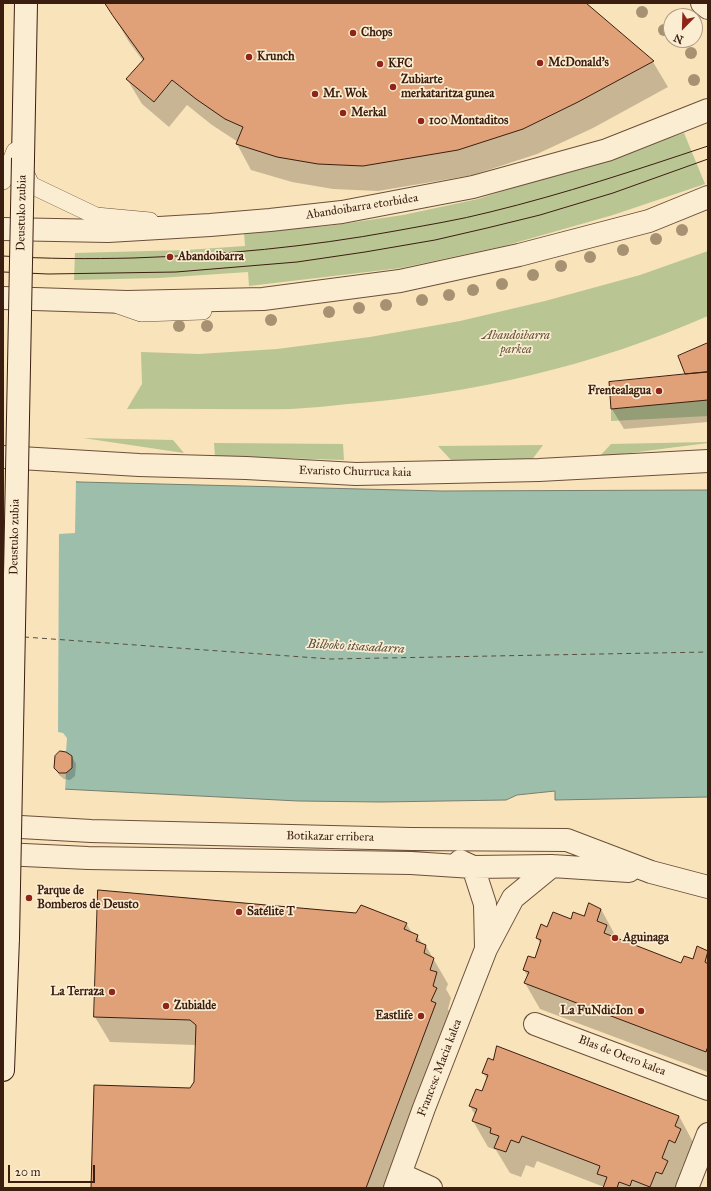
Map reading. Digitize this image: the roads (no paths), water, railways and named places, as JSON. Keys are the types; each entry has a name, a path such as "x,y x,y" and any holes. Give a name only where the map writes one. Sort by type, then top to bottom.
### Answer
{"street":[{"name":"Deustuko zubia","path":"3,1070 8,938 26,3"},
{"path":"702,3 708,8"},
{"name":"Abandoibarra etorbidea","path":"3,229 108,231 210,225 342,212 473,186 607,150 708,110"},
{"path":"3,298 107,301 263,299 400,281 519,255 649,221 708,197"},
{"name":"Evaristo Churruca kaia","path":"3,456 139,465 246,468 356,474 539,470 708,461"},
{"name":"Botikazar erribera","path":"3,826 91,831 411,839 567,840 651,872 708,887"},
{"path":"411,839 473,867"},
{"name":"Botikazar erribera","path":"3,854 88,858 411,862 473,867 552,866 651,872"},
{"name":"Francesc Macia kalea","path":"398,1181 424,1108 486,949 513,898 552,866"},
{"name":"Francesc Macia kalea","path":"473,867 485,904 486,949"},
{"name":"Blas de Otero kalea","path":"535,1024 708,1089"},
{"path":"687,1188 708,1134"},
{"path":"398,1181 431,1188"}],"lane":[{"path":"3,181 15,151 31,185 96,216 210,225"},
{"path":"107,301 141,313 231,311"}],"water":[{"name":"Bilboko itsasadarra","path":"3,478 80,482 441,491 708,490 708,797 555,800 555,791 517,795 506,800 381,802 298,801 3,786"}],"tram line":[{"path":"3,256 84,259 166,257 330,242 455,220 518,205 600,181 708,146"},
{"path":"3,272 48,274 176,272 297,262 365,252 435,240 540,215 613,193 708,159"}],"place":[{"name":"Chops","path":"353,33"},
{"name":"Krunch","path":"249,57"},
{"name":"McDonald's","path":"540,63"},
{"name":"KFC","path":"380,64"},
{"name":"Zubiarte merkataritza gunea","path":"393,87"},
{"name":"Mr. Wok","path":"315,94"},
{"name":"Merkal","path":"343,113"},
{"name":"100 Montaditos","path":"421,121"},
{"name":"Abandoibarra","path":"170,257"},
{"name":"Frentealagua","path":"659,391"},
{"name":"Parque de Bomberos de Deusto","path":"29,898"},
{"name":"Satélite T","path":"239,912"},
{"name":"Aguinaga","path":"615,938"},
{"name":"La Terraza","path":"112,992"},
{"name":"Zubialde","path":"166,1006"},
{"name":"La FuNdicIon","path":"641,1011"},
{"name":"Eastlife","path":"421,1016"}],"park label":[{"name":"Abandoibarra parkea","path":"516,343"}]}
